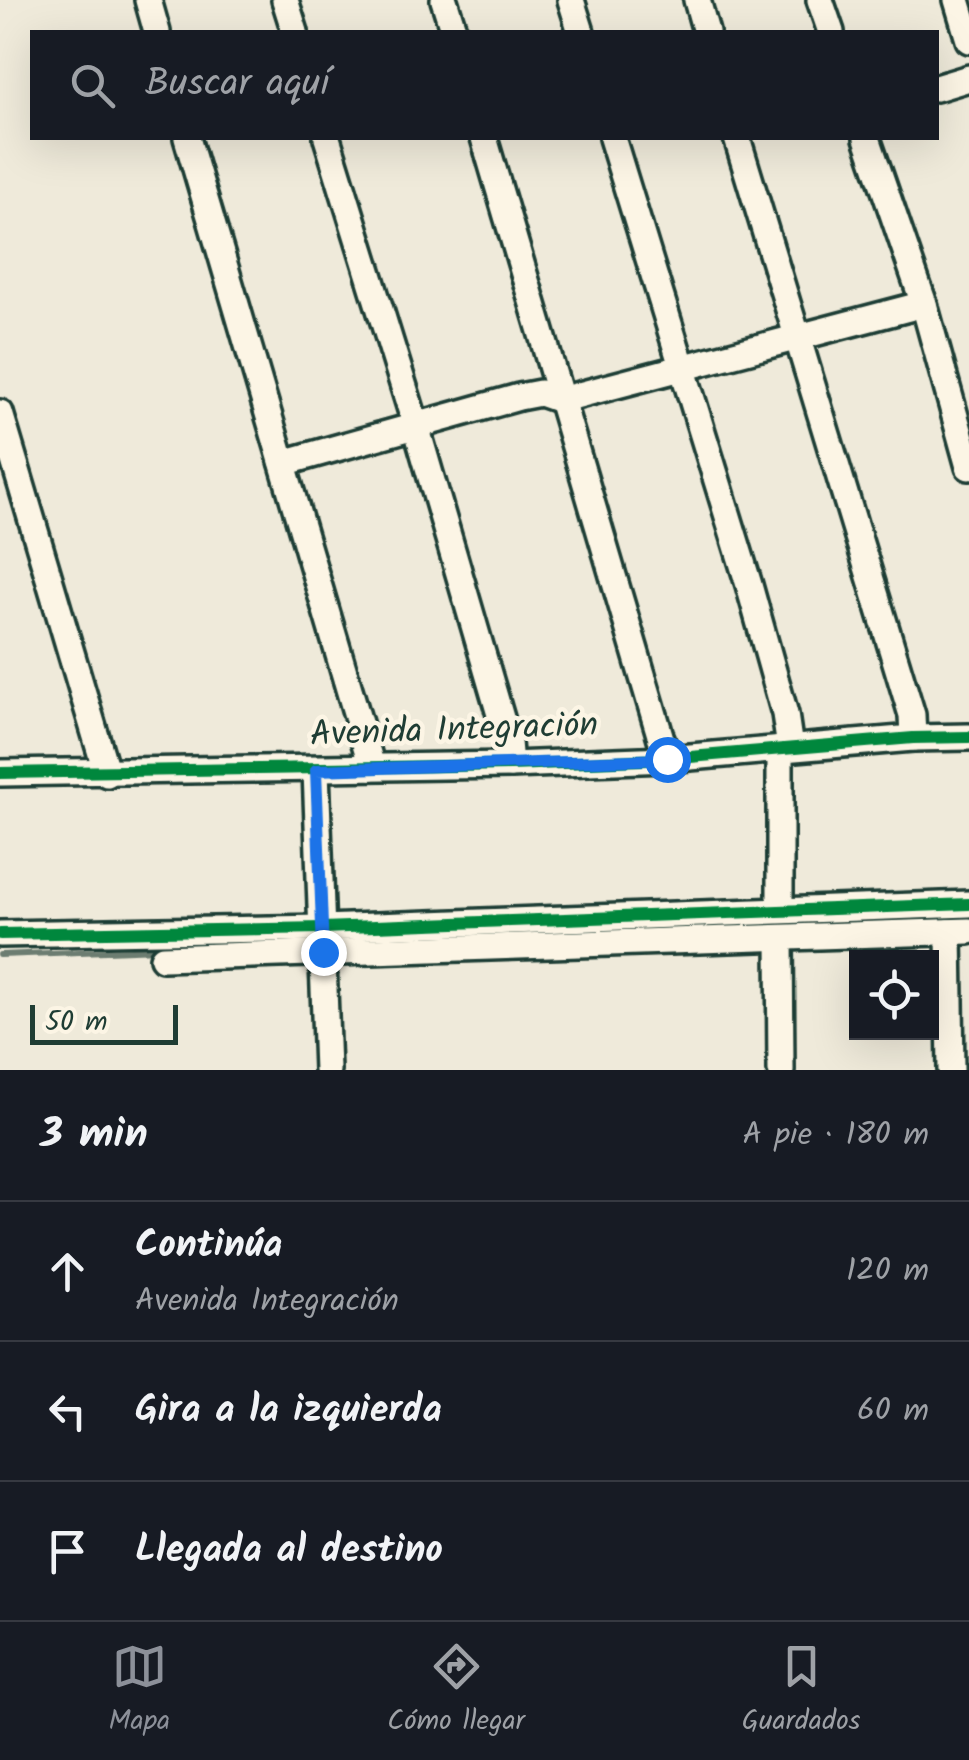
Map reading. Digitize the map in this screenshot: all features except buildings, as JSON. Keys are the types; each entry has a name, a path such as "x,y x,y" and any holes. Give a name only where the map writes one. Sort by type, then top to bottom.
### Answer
{"street":[{"path":"148,0 156,30"},
{"path":"284,0 294,30"},
{"path":"444,0 453,30"},
{"path":"571,0 579,30"},
{"path":"697,0 705,30"},
{"path":"820,0 830,30"},
{"path":"962,3 969,40"},
{"path":"939,87 969,78"},
{"path":"188,140 372,767"},
{"path":"328,140 416,426 508,742 510,765"},
{"path":"485,140 667,759"},
{"path":"613,140 780,695 785,749 780,910"},
{"path":"738,140 912,716 913,738"},
{"path":"868,140 924,304 969,468"},
{"path":"282,463 519,397 540,393 560,400 924,304"},
{"path":"0,413 107,774"},
{"name":"Avenida Integración","path":"0,773 510,765 667,759 913,738 969,737"},
{"path":"316,770 327,1070"},
{"path":"163,958 322,940 780,910 969,904"},
{"path":"0,934 322,940 780,938 959,932 951,1070"},
{"path":"780,938 781,1070"}],"waterway":[{"path":"0,955 159,949"}],"cycle path":[{"path":"0,773 510,765 667,759 913,738 969,737"},
{"path":"0,934 322,928 969,904"}],"route":[{"path":"323,952 316,770 667,759"}]}
